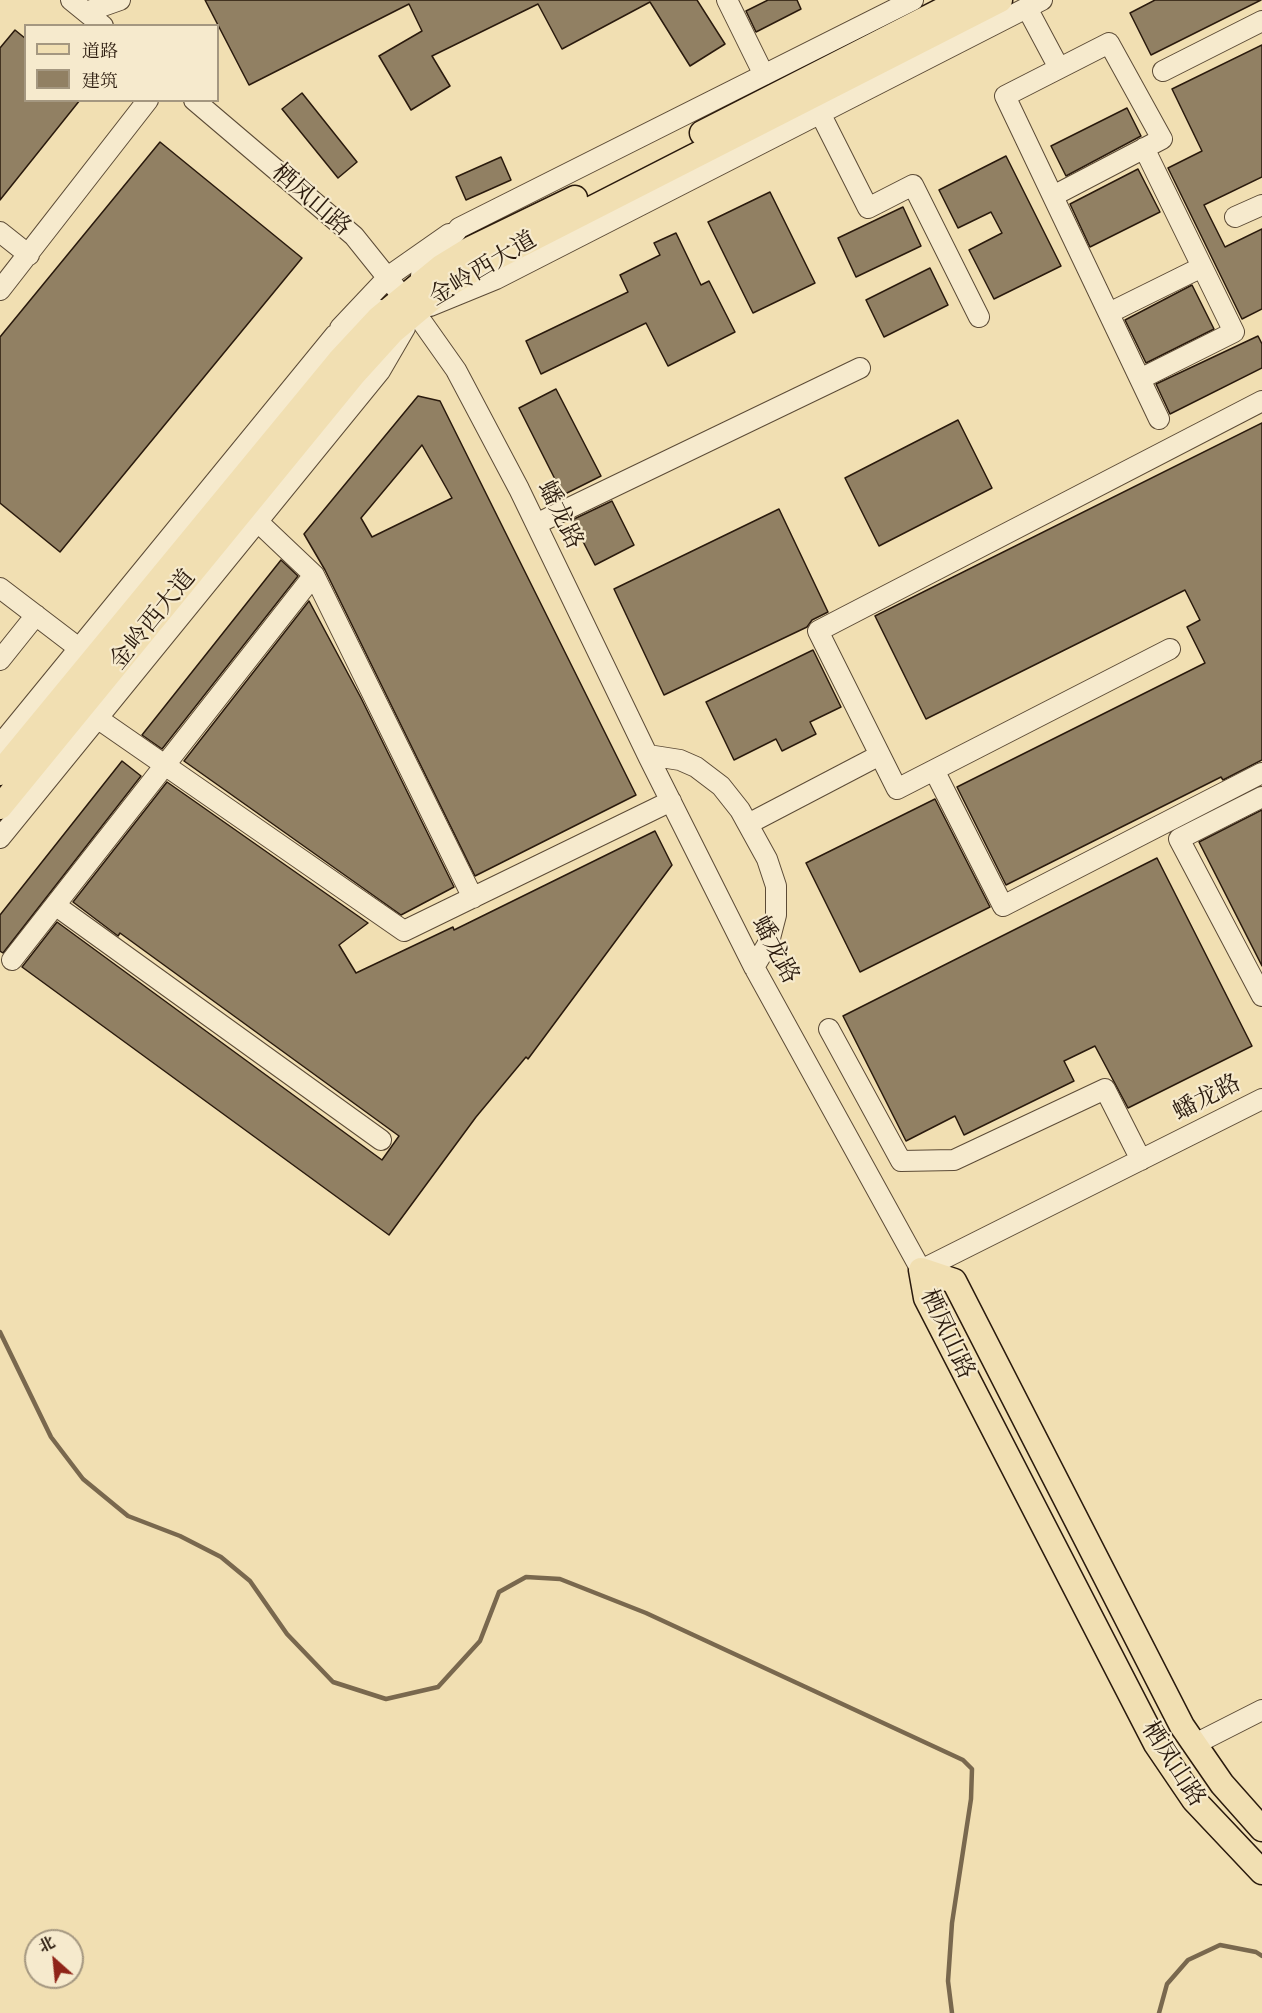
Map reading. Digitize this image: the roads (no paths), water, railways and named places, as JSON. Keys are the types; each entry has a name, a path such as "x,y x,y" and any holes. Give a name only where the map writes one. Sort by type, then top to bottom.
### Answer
{"main road":[{"name":"金岭西大道","path":"415,312 441,267 472,248 962,0"},
{"name":"金岭西大道","path":"0,807 354,374 393,331 449,284 481,265 1000,0"},
{"name":"金岭西大道","path":"0,772 339,361 379,318 415,312"},
{"name":"栖凤山路","path":"1262,1829 1222,1784 1182,1726 954,1281 921,1270 926,1298 1156,1744 1194,1800 1262,1872"}],"street":[{"path":"79,6 120,0"},
{"path":"727,0 764,75"},
{"path":"0,745 335,335 387,277 426,248 459,228 913,0"},
{"path":"335,335 415,312 496,279 1034,4 1059,68"},
{"path":"79,6 101,24"},
{"path":"1163,71 1262,21"},
{"path":"1053,196 1162,139 1109,42 1005,96 1159,419"},
{"path":"0,290 146,102"},
{"name":"栖凤山路","path":"196,102 354,236 415,312"},
{"path":"820,113 868,208 913,185 979,317"},
{"path":"1140,380 1234,332 1144,148"},
{"path":"1235,217 1262,205"},
{"path":"0,838 380,371 415,312 459,228"},
{"path":"0,232 29,255"},
{"path":"1109,313 1202,267"},
{"name":"蟠龙路","path":"415,312 456,370 536,524 754,967 921,1270 1262,1099"},
{"path":"536,524 860,368"},
{"path":"1170,649 897,789 818,631 1262,401"},
{"path":"257,521 314,575 473,898"},
{"path":"12,960 314,575"},
{"path":"0,588 80,649"},
{"path":"0,660 36,615"},
{"path":"97,718 404,932 671,801"},
{"path":"648,755 680,760 710,776 731,797 767,859 777,901 774,929 754,967"},
{"path":"747,824 880,755"},
{"path":"934,770 1003,906 1262,772"},
{"path":"1261,990 1179,839 1262,796"},
{"path":"55,905 381,1140"},
{"path":"829,1029 901,1161 954,1160 1105,1089 1141,1160"},
{"path":"1195,1744 1262,1710"}],"waterway":[{"path":"0,1332 51,1437 83,1479 128,1516 180,1536 221,1557 250,1581 287,1634 333,1682 386,1699 438,1687 480,1641 499,1592 526,1577 560,1579 646,1613 963,1760 972,1769 971,1799 952,1923 948,1981 952,2013"},
{"path":"1159,2013 1167,1984 1188,1960 1220,1945 1256,1952 1262,1956"}]}
